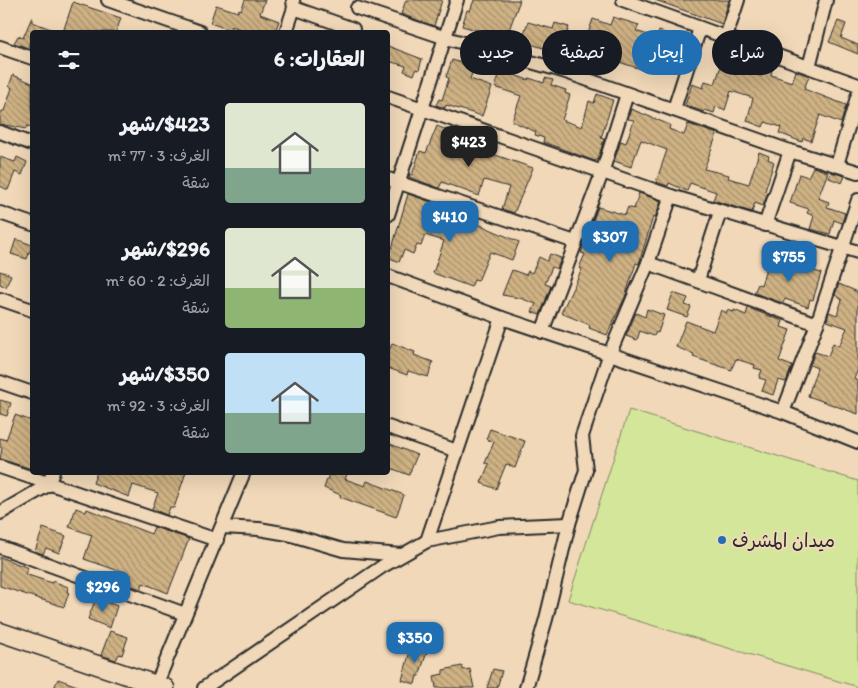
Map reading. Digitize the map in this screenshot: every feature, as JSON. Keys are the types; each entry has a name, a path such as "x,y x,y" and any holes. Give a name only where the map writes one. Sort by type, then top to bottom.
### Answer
{"street":[{"path":"110,0 194,30"},
{"path":"390,201 393,181 423,109 457,0"},
{"path":"623,0 645,4 712,32"},
{"path":"728,30 738,0"},
{"path":"809,67 826,0"},
{"path":"287,30 294,4 350,30"},
{"path":"352,30 360,4 446,38 563,70 790,152 858,172"},
{"path":"674,109 700,28"},
{"path":"0,47 30,57"},
{"path":"783,58 858,85"},
{"path":"542,332 574,242 602,173 627,94"},
{"path":"837,165 858,94"},
{"path":"390,98 671,196 858,252"},
{"path":"0,132 30,143"},
{"path":"765,225 790,152"},
{"path":"393,181 574,242"},
{"path":"526,688 546,619 569,524 586,470 582,436 610,354 648,263 671,196"},
{"path":"783,412 817,324 858,200"},
{"path":"698,280 720,212"},
{"path":"0,213 30,223"},
{"path":"648,263 817,324"},
{"path":"390,277 542,332 857,438"},
{"path":"0,299 30,309"},
{"path":"427,541 502,318"},
{"path":"0,382 30,391"},
{"path":"390,428 457,451"},
{"path":"0,467 30,473"},
{"path":"37,475 51,478 217,540"},
{"path":"0,632 159,687 185,614 243,475"},
{"path":"0,513 51,478"},
{"path":"204,688 401,555 427,541 464,532 499,527 569,524"},
{"path":"222,527 259,529 288,534 343,550 401,555"},
{"path":"0,547 185,614"}],"green space":[{"name":"ميدان المشرف","path":"629,410 858,481 858,687 568,600"}],"building":[{"path":"245,0 265,0 260,14 279,21 276,30 243,30 231,26 230,30 210,23 216,5 238,12 239,9 241,10"},
{"path":"406,0 442,0 434,26 401,14"},
{"path":"474,0 520,0 509,30 477,30 462,26 467,10 470,11"},
{"path":"655,0 729,0 722,24"},
{"path":"73,2 121,18 117,30 64,30"},
{"path":"32,17 32,22 54,30 30,30 28,48 14,43 18,36 23,38"},
{"path":"613,17 639,25 636,30 632,30 632,66 622,63 622,30 589,30 593,19 610,25"},
{"path":"838,21 846,24 841,38 858,45 858,54 829,42"},
{"path":"528,22 553,29 555,23 569,27 568,30 542,30 542,48 532,44 532,30 525,30"},
{"path":"390,47 422,59 419,70 416,69 414,75 404,71 406,66 390,62"},
{"path":"452,60 460,63 460,75 471,75 470,79 492,87 482,116 446,105 445,108 436,105 439,99 442,100 449,78 446,77"},
{"path":"796,71 809,76 804,89 846,105 841,123 820,115 811,141 803,138 802,142 779,133 781,127 765,122 763,127 747,121 753,98 731,91 725,110 716,106 714,113 705,110 704,112 685,105 692,84 703,88 705,81 715,84 718,75 771,75 792,82"},
{"path":"13,75 30,82 30,127 27,126 26,129 0,124 0,116 2,111 4,111 12,88 9,86"},
{"path":"499,75 515,75 544,83 545,78 553,80 551,85 566,90 565,93 570,95 562,120 582,127 589,101 594,103 597,94 613,100 601,138 604,139 598,159 595,161 543,142 544,138 535,135 536,132 512,121 521,96 495,87"},
{"path":"631,109 670,125 669,129 684,135 688,124 717,134 704,169 729,175 728,178 749,184 759,152 769,156 768,159 774,162 765,191 768,192 763,206 755,203 752,212 713,200 716,192 690,183 687,191 669,183 668,186 656,182 667,150 641,140 631,167 614,161 621,141 626,143 634,120 628,119"},
{"path":"437,126 451,132 449,136 481,148 481,150 533,168 514,213 502,209 509,187 484,180 479,196 442,182 439,188 409,177 410,174 412,175 420,151 426,153"},
{"path":"0,157 15,162 17,157 27,162 22,175 15,172 8,190 0,186"},
{"path":"813,167 828,172 818,198 829,202 827,207 845,213 842,223 834,220 830,234 810,229 814,216 807,213 809,209 790,203 799,174 808,177"},
{"path":"831,172 845,176 842,183 829,178"},
{"path":"639,193 661,201 655,218 653,217 639,264 636,263 625,297 607,335 589,328 590,325 561,313 582,269 579,268 585,254 581,253 598,207 625,215 628,207 634,209"},
{"path":"408,194 431,202 425,223 455,232 459,220 474,226 476,223 519,242 512,260 490,252 478,281 474,280 471,287 433,273 444,241 425,235 421,246 417,245 413,254 404,250 399,262 390,258 390,247 392,248"},
{"path":"16,239 30,244 27,259 11,254"},
{"path":"550,254 561,258 557,269 552,267 545,284 551,286 540,315 532,312 536,304 520,298 502,295 512,270 526,275 528,271 532,273 539,257 547,261"},
{"path":"770,257 800,267 801,263 809,265 808,269 821,273 813,300 810,299 808,307 785,299 783,303 754,293 758,284 761,285"},
{"path":"0,271 11,275 6,287 0,284"},
{"path":"839,284 858,292 858,369 854,379 858,381 858,414 808,396 817,368 810,365 815,352 828,356 833,343 839,346 847,328 827,321 829,312 837,315 842,300 835,295"},
{"path":"673,293 688,298 685,305 691,307 687,317 667,310"},
{"path":"748,308 783,321 781,327 790,330 779,361 792,366 786,382 778,380 773,395 762,391 766,380 759,378 762,370 754,368 755,365 736,359 731,370 693,357 694,354 676,347 686,321 713,331 721,310 727,313 727,310 734,312 734,310 746,315"},
{"path":"647,309 664,315 658,333 656,332 654,336 640,331 637,340 626,336 636,313 645,317"},
{"path":"392,343 415,352 414,355 433,362 428,377 408,371 407,375 390,369 390,348"},
{"path":"0,400 11,403 7,416 0,414"},
{"path":"15,415 30,420 30,468 0,459 2,448 0,447 0,438 6,440"},
{"path":"490,429 525,441 515,468 506,464 496,489 481,483 489,464 485,463 494,442 486,439"},
{"path":"390,444 417,455 409,475 390,468"},
{"path":"96,475 185,475 174,508 170,507 167,515 152,509 158,493 133,485 129,497 93,483"},
{"path":"329,475 347,475 345,479 365,486 367,481 404,495 396,517 340,497 341,495 324,488"},
{"path":"76,508 86,512 87,509 151,534 154,527 189,539 168,593 143,583 141,589 126,584 130,576 128,574 84,559 92,535 69,527"},
{"path":"43,528 66,536 59,553 46,548 43,554 35,551"},
{"path":"0,557 28,568 25,574 68,587 67,592 69,592 64,607 0,586"},
{"path":"96,598 117,606 110,628 88,619"},
{"path":"110,631 128,637 122,655 119,654 116,660 101,655"},
{"path":"412,644 428,649 415,684 402,680"},
{"path":"462,666 463,670 470,669 474,688 436,688 434,676 443,674 443,670"},
{"path":"493,669 502,671 497,688 487,688"},
{"path":"58,679 80,687 80,688 54,688"}],"place":[{"name":"ميدان المشرف","path":"722,540"}]}
